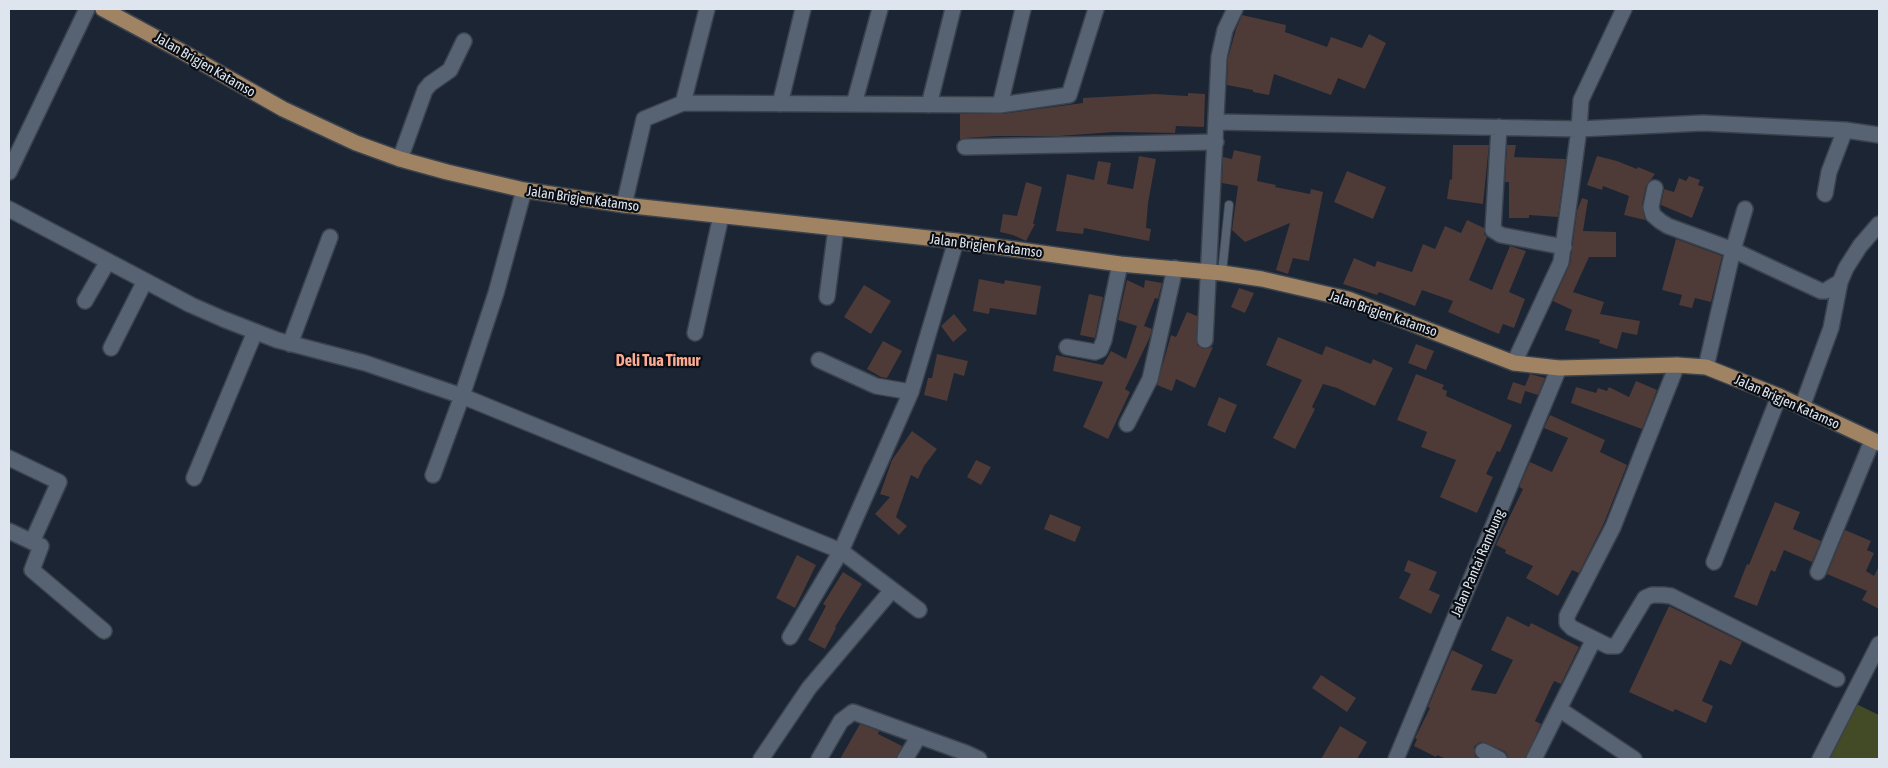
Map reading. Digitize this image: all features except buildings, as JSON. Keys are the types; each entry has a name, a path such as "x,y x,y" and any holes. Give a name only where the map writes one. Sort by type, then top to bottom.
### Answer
{"main road":[{"name":"Jalan Brigjen Katamso","path":"103,9 283,109 356,143 400,159 524,190 624,205 956,241 1120,264 1215,272 1262,279 1348,299 1514,363 1559,368 1677,365 1706,367 1779,396 1876,442"}],"street":[{"path":"9,172 87,9"},
{"path":"683,103 707,9"},
{"path":"780,104 803,9"},
{"path":"854,104 880,9"},
{"path":"929,105 953,9"},
{"path":"1000,105 1023,9"},
{"path":"624,205 644,119 683,103 1000,105 1069,95 1096,9"},
{"path":"1205,340 1215,272 1219,58 1225,30 1235,9"},
{"path":"1514,363 1561,262 1582,94 1624,9"},
{"path":"400,159 425,90 430,84 450,70 464,42"},
{"path":"1217,122 1579,128 1703,123 1844,130 1879,136"},
{"path":"1499,127 1493,230 1501,236 1564,246"},
{"path":"1825,194 1829,172 1844,130"},
{"path":"965,147 1216,142"},
{"path":"1655,188 1651,207 1653,215 1668,226 1733,250 1821,292 1840,282"},
{"path":"433,475 462,396 496,293 524,190"},
{"path":"1706,367 1733,250 1745,208"},
{"path":"9,209 191,305 255,332 290,344 365,363 462,396 841,551 919,610"},
{"path":"695,333 721,216"},
{"path":"1802,407 1831,328 1840,282 1846,268 1860,246 1879,224"},
{"path":"828,297 836,228"},
{"path":"290,344 330,237"},
{"path":"790,637 841,551 911,392 956,241"},
{"path":"86,301 108,261"},
{"path":"1067,347 1095,352 1100,350 1104,340 1120,264"},
{"path":"1127,424 1150,379 1175,268"},
{"path":"111,348 145,281"},
{"path":"194,478 255,332"},
{"path":"819,360 876,386 911,392"},
{"path":"1677,365 1614,527 1567,616 1567,623 1572,628 1608,646 1616,646 1645,598 1652,595 1671,596 1837,679"},
{"name":"Jalan Pantai Rambung","path":"1396,759 1559,368"},
{"path":"1714,562 1779,396"},
{"path":"1818,572 1876,442"},
{"path":"9,458 59,482 32,542"},
{"path":"9,531 41,546 32,570 104,630"},
{"path":"761,759 809,688 892,590"},
{"path":"1534,759 1594,639"},
{"path":"1820,759 1879,644"},
{"path":"1559,709 1634,759"},
{"path":"819,759 841,721 853,712 978,759"},
{"path":"905,759 919,736"},
{"path":"1483,752 1500,759"}],"lane":[{"path":"1215,272 1228,205"}],"green space":[{"path":"1850,701 1879,715 1879,759 1822,759"}],"district":[{"name":"Deli Tua Timur","path":"658,361"}]}
